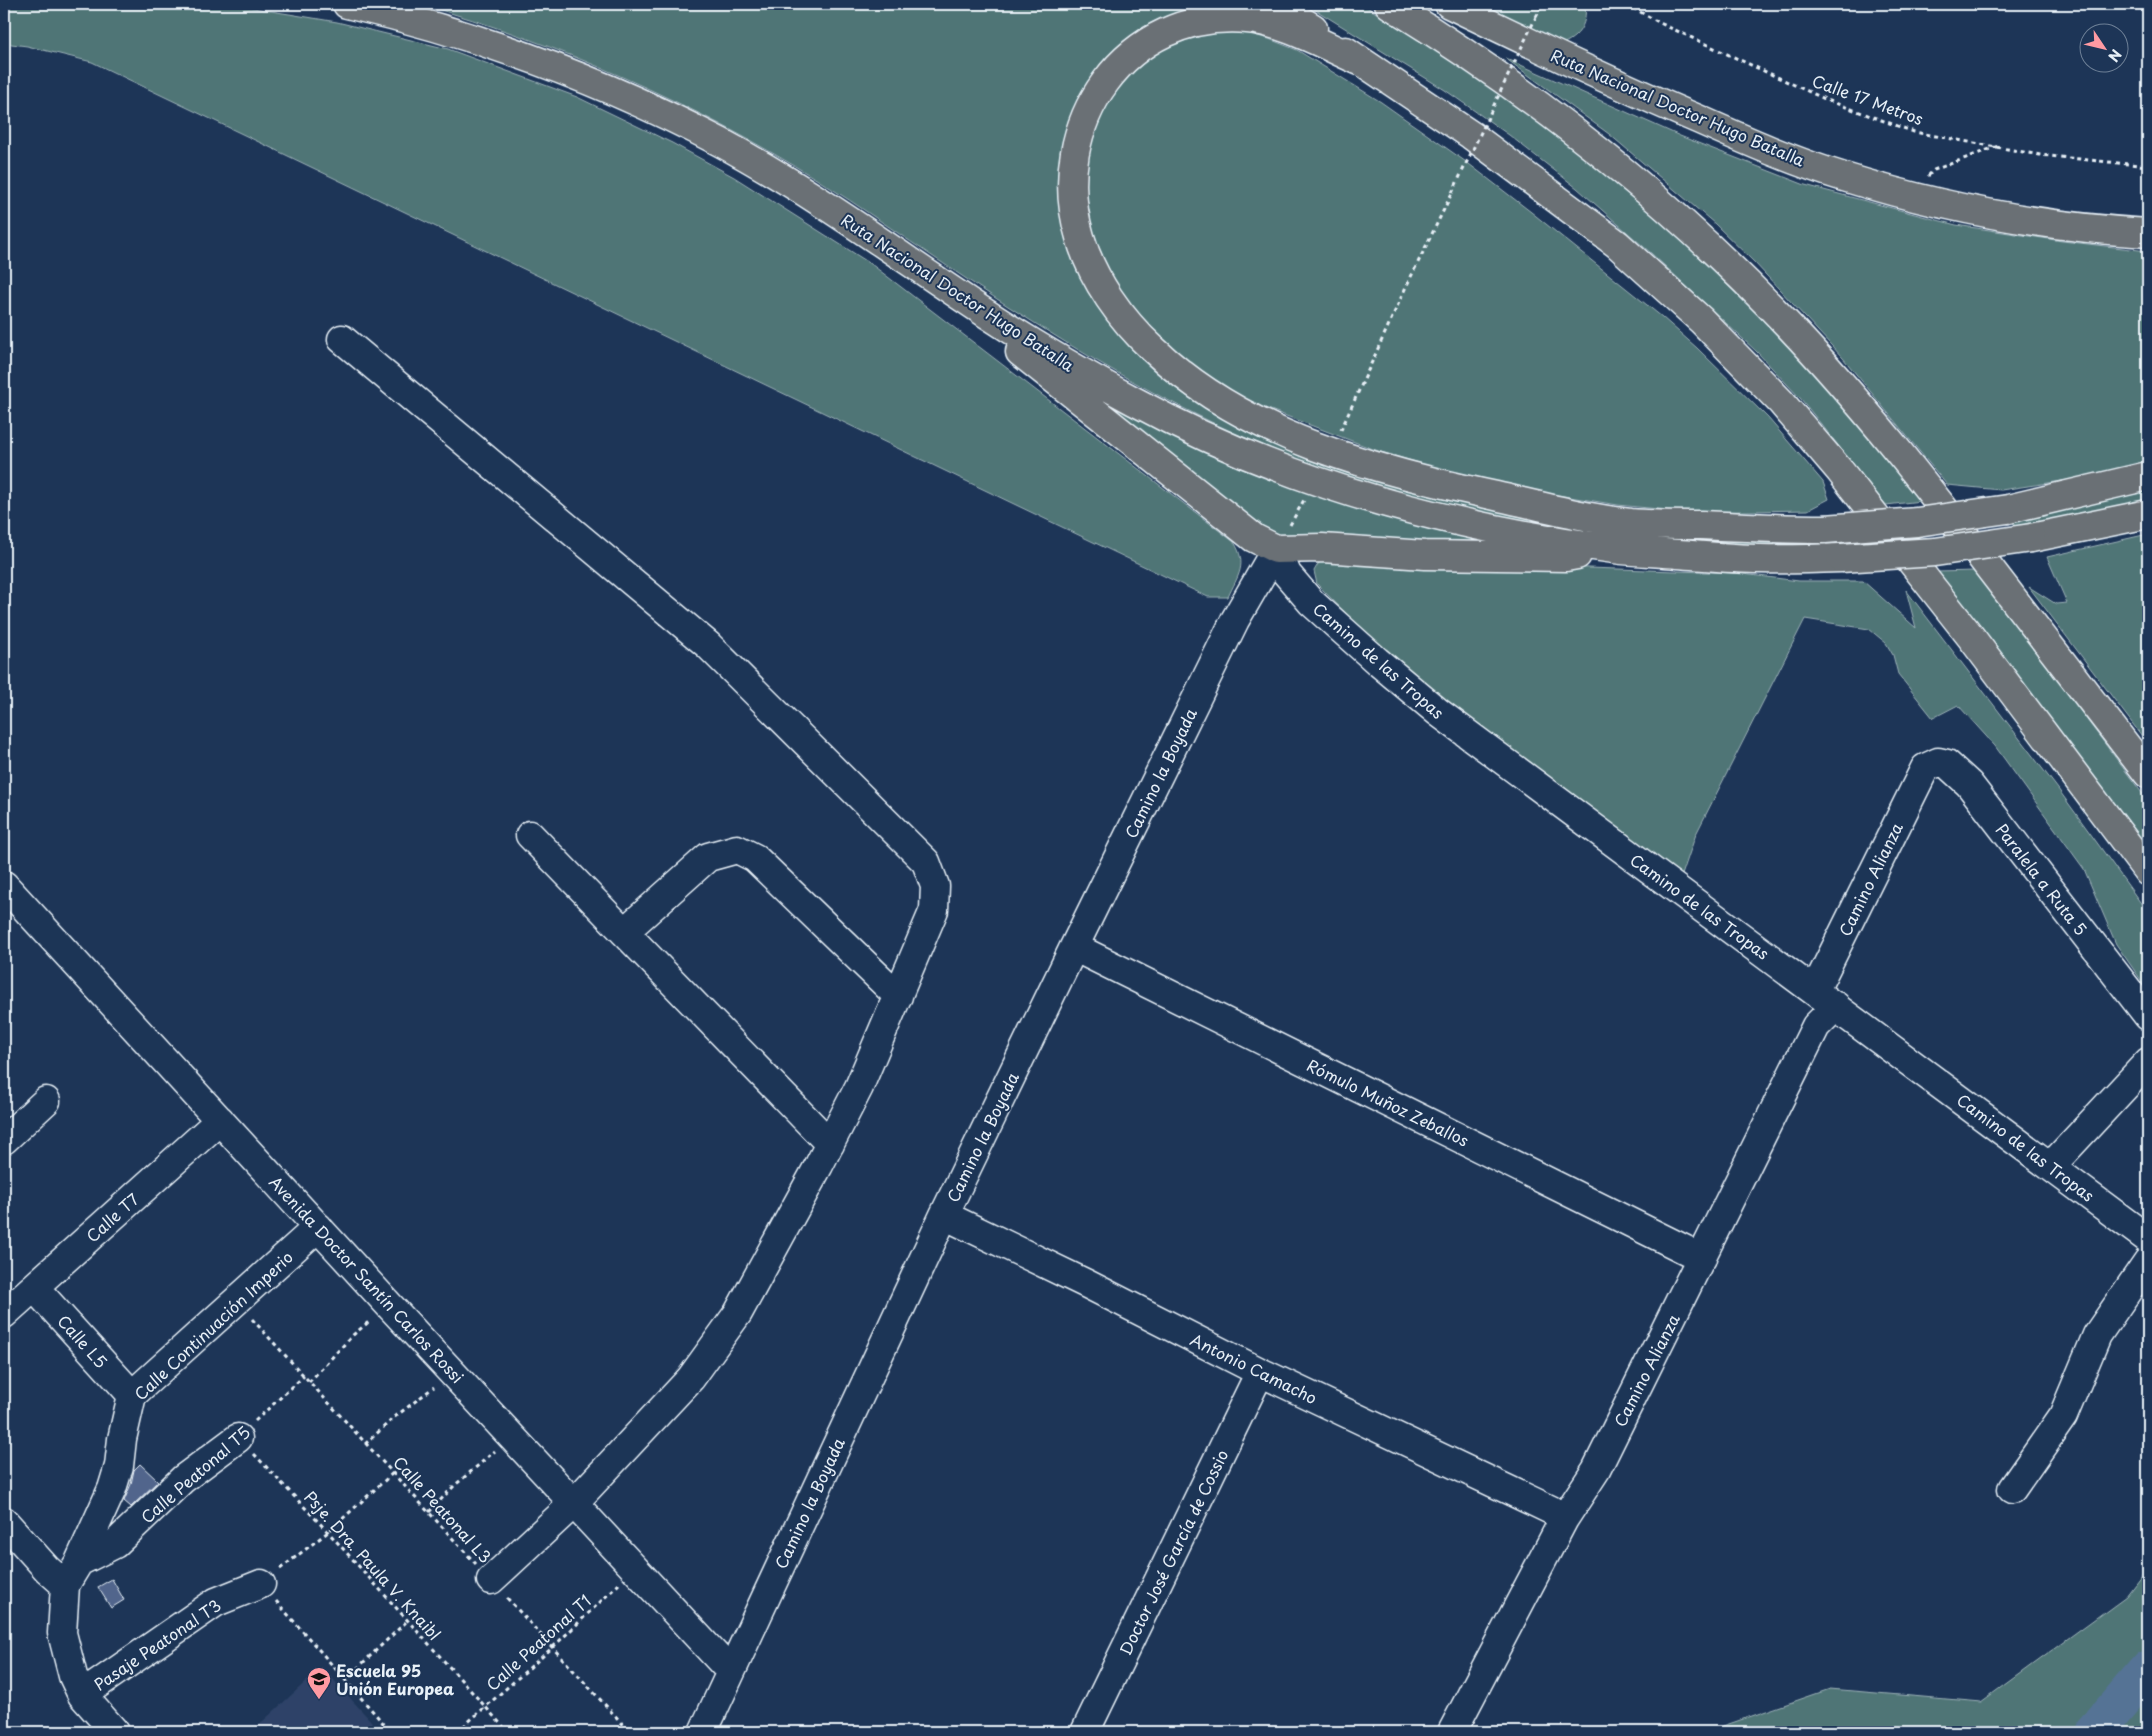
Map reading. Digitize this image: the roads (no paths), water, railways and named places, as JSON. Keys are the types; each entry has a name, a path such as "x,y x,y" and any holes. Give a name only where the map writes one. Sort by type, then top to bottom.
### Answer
{"highway":[{"name":"Ruta Nacional Doctor Hugo Batalla","path":"347,4 424,23 492,44 564,70 634,100 722,144 774,174 828,207 992,318 1137,403 1274,465 1378,502 1486,528 1617,549 1758,559 1841,558 1935,552 2031,538 2148,514"},
{"path":"1274,4 1288,11 1471,136 1617,244 1702,320 1781,402 1840,471 1971,637 2148,872"},
{"path":"1389,4 1492,72 1603,155 1680,219 1789,326 1851,394 1910,464 2148,774"},
{"name":"Ruta Nacional Doctor Hugo Batalla","path":"1449,4 1661,103 1758,145 1843,177 1913,196 2003,216 2058,225 2148,233"},
{"path":"1362,62 1286,28 1248,19 1199,21 1176,28 1152,39 1130,54 1116,69 1089,107 1078,133 1072,161 1072,189 1079,236 1089,262 1102,286 1134,329 1153,350 1222,402 1264,425 1366,464 1435,483 1630,523 1825,529 1917,522 2008,509 2148,476"},
{"path":"992,318 1022,353 1254,538 1276,550 1322,548 1425,555 1566,557 1617,549"}],"street":[{"path":"342,340 708,645 926,862 935,886 934,910 859,1087 830,1144 732,1321 691,1378 573,1504 491,1580"},
{"name":"Camino la Boyada","path":"703,1732 944,1215 1235,620 1276,550"},
{"name":"Camino de las Tropas","path":"1276,550 1287,574 1312,602 1377,662 1438,712 2052,1165 2148,1238"},
{"name":"Paralela a Ruta 5","path":"1925,768 1938,762 1947,764 1969,784 2148,1016"},
{"name":"Camino Alianza","path":"1452,1732 1564,1519 1596,1470 1816,1026 1825,998 1925,768"},
{"path":"530,835 830,1144"},
{"path":"624,932 708,857 736,849 755,858 898,996"},
{"name":"Avenida Doctor Santín Carlos Rossi","path":"4,885 389,1305 731,1672"},
{"name":"Rómulo Muñoz Zeballos","path":"1074,947 1702,1258"},
{"path":"2052,1165 2148,1062"},
{"path":"4,1140 46,1101"},
{"name":"Calle T7","path":"4,1314 220,1120"},
{"name":"Antonio Camacho","path":"944,1215 1087,1284 1260,1372 1551,1510 1564,1519"},
{"name":"Calle Continuación Imperio","path":"116,1732 82,1695 73,1676 62,1633 66,1585 79,1562 112,1489 119,1466 122,1439 132,1395 318,1227"},
{"path":"2012,1489 2063,1416 2097,1335 2148,1261"},
{"name":"Calle L5","path":"34,1287 132,1395"},
{"name":"Doctor José García de Cossio","path":"1085,1732 1260,1372"},
{"name":"Calle Peatonal T5","path":"79,1562 115,1544 183,1479 238,1438"},
{"path":"4,1521 47,1569 66,1585"},
{"name":"Pasaje Peatonal T3","path":"82,1695 216,1602 261,1584"}],"waterway":[{"path":"2094,1732 2148,1669"}],"place":[{"name":"Escuela 95 Unión Europea","path":"319,1700"}]}
